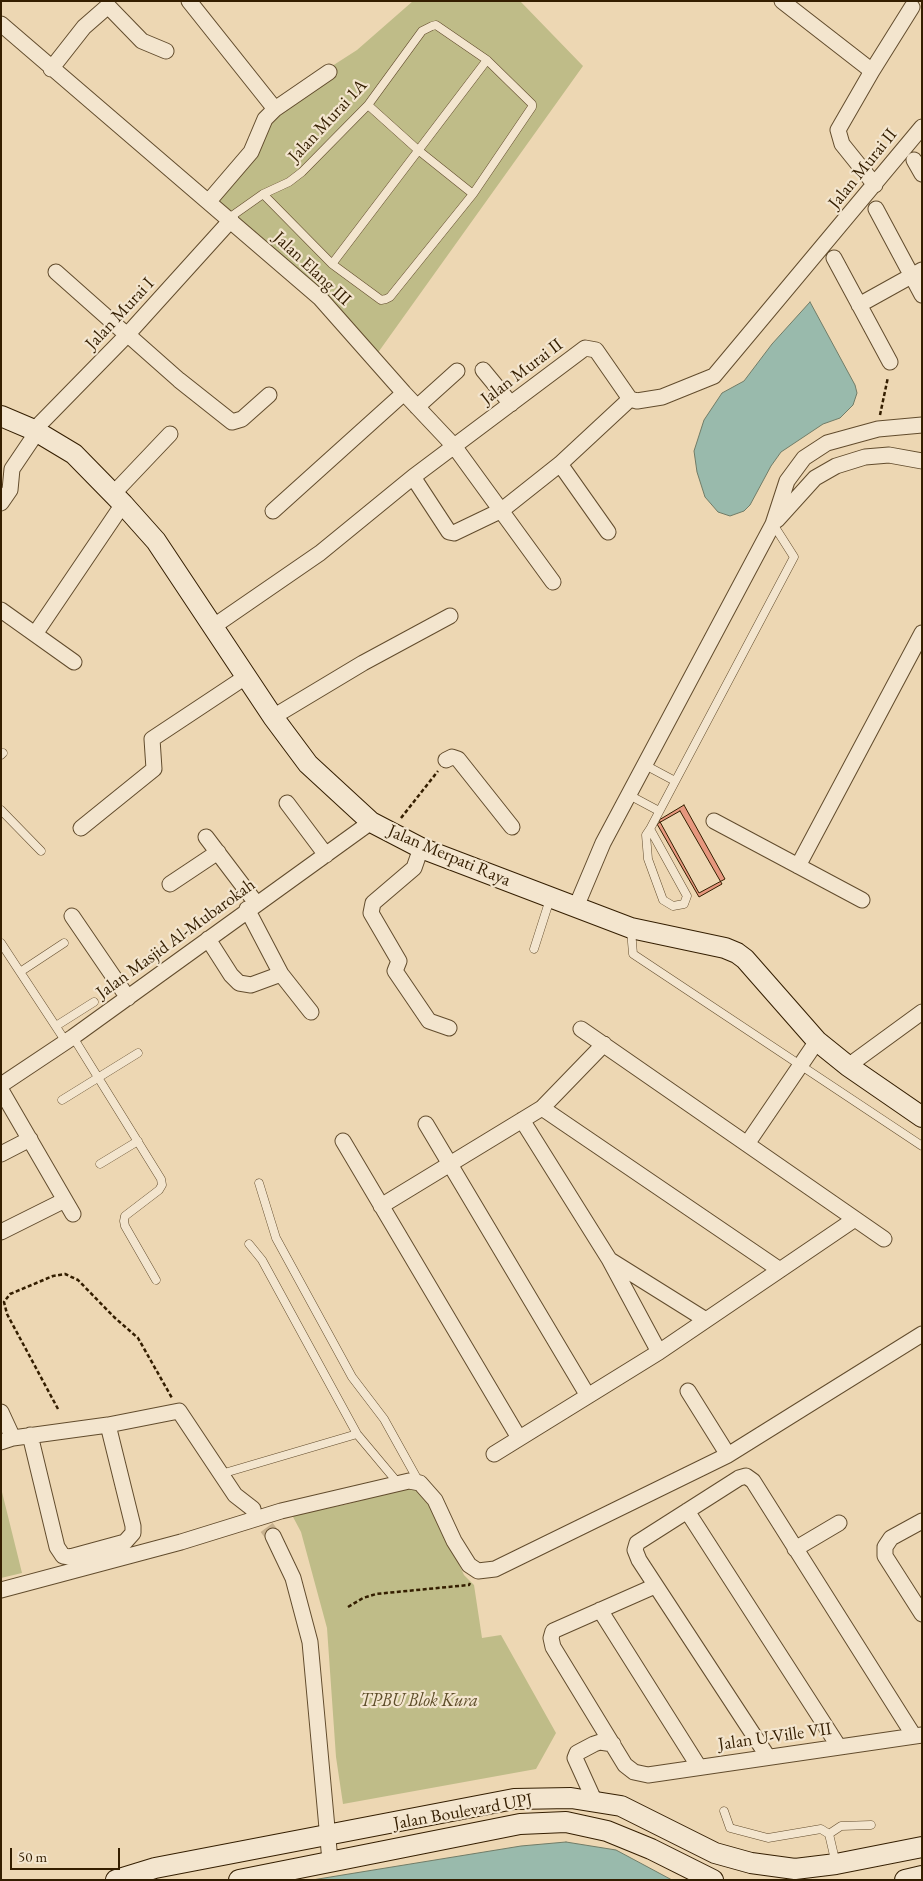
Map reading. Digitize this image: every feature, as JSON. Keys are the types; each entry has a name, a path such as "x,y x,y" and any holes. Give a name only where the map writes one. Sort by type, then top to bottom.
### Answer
{"street":[{"path":"189,1 275,109"},
{"path":"782,1 872,71"},
{"path":"51,69 84,27 108,6 142,41 166,51"},
{"path":"875,185 842,144 838,130 912,7"},
{"name":"Jalan Elang III","path":"1,24 7,36 51,69 209,201 320,298 454,446 553,582"},
{"path":"209,201 251,152 265,119 275,109 329,72"},
{"name":"Jalan Murai II","path":"214,626 320,553 413,477 561,364 589,347 596,350 630,399 636,401 662,397 714,376 922,127"},
{"path":"914,160 922,174"},
{"path":"876,209 917,273 922,295"},
{"name":"Jalan Murai I","path":"1,503 10,490 12,469 36,431 127,335 230,219"},
{"path":"834,258 890,362"},
{"path":"56,272 179,380 232,422 242,419 269,395"},
{"path":"859,305 917,273"},
{"path":"417,407 457,370"},
{"path":"483,370 511,404"},
{"path":"273,511 404,393"},
{"path":"413,477 449,532 454,533 502,510 560,464 630,399"},
{"name":"Jalan Merpati Raya","path":"1,416 36,431 74,454 118,499 156,542 273,716 308,764 371,822 421,848 631,928 725,948 737,953 817,1041 848,1066 921,1115"},
{"path":"576,907 603,843 773,524 787,481 804,458 827,444 878,429 922,425"},
{"path":"35,634 118,499 170,434"},
{"path":"827,444 836,466"},
{"path":"773,524 814,478 836,466 865,457 889,455 922,461"},
{"path":"560,464 608,532"},
{"path":"1,610 74,662"},
{"path":"273,716 450,616"},
{"path":"798,866 922,633"},
{"path":"81,828 154,770 152,739 247,676"},
{"path":"446,760 452,757 458,759 512,827"},
{"path":"287,803 326,855"},
{"path":"714,821 862,900"},
{"name":"Jalan Masjid Al-Mubarokah","path":"1,1085 128,998 252,906 371,822"},
{"path":"206,837 218,852 252,906 281,974 311,1012"},
{"path":"421,848 414,868 373,903 370,913 399,961 395,971 428,1021 449,1028"},
{"path":"170,884 218,852"},
{"path":"72,916 128,998"},
{"path":"208,939 231,975 239,983 251,985 281,974"},
{"path":"848,1066 922,1012"},
{"path":"581,1029 884,1239"},
{"path":"746,1144 817,1041"},
{"path":"381,1206 542,1108 604,1044"},
{"path":"1,1090 73,1214"},
{"path":"542,1108 780,1270"},
{"path":"522,1120 609,1259 659,1352"},
{"path":"426,1124 588,1396"},
{"path":"1,1154 30,1138"},
{"path":"343,1141 519,1438"},
{"path":"1,1232 65,1200"},
{"path":"494,1454 659,1352 855,1219"},
{"path":"609,1259 706,1320"},
{"path":"1,1590 181,1542 281,1511 409,1481 420,1483 435,1500 454,1541 470,1565 478,1571 495,1569 728,1455 922,1334"},
{"path":"688,1391 728,1455"},
{"path":"1,1412 7,1440 30,1435 108,1425 179,1411 235,1496 253,1509"},
{"path":"30,1435 57,1547 63,1556 70,1557 125,1542 132,1533 133,1526 108,1425"},
{"path":"768,1757 638,1560 635,1550 637,1543 739,1478 746,1476 753,1482 918,1736"},
{"path":"687,1511 839,1747"},
{"path":"922,1521 891,1538 885,1547 885,1556 922,1614"},
{"path":"795,1549 839,1523"},
{"path":"273,1536 293,1578 310,1642 330,1862"},
{"path":"613,1744 553,1648 550,1638 553,1631 655,1586"},
{"path":"600,1610 699,1767"},
{"name":"Jalan U-Ville VII","path":"613,1744 625,1765 634,1772 648,1774 918,1736"},
{"path":"595,1802 575,1758 577,1753 594,1744 600,1742 613,1744"},
{"name":"Jalan Boulevard UPJ","path":"116,1880 155,1868 514,1799 571,1798 621,1806 715,1852 751,1863 795,1869 836,1864 922,1847"},
{"name":"Jalan Boulevard UPJ","path":"239,1880 520,1824 566,1822 607,1831 651,1849 713,1880"},
{"path":"905,1880 922,1876"}],"lane":[{"name":"Jalan Murai 1A","path":"230,219 263,194 289,182 302,172 368,105 422,32 436,25 487,60"},
{"path":"263,194 332,264 381,300 390,297 473,194 532,105 487,60 332,264"},
{"path":"368,105 418,150 473,194"},
{"path":"650,829 686,896 684,904 674,906 663,900 648,859 646,836 794,557 773,524"},
{"path":"645,764 675,781"},
{"path":"629,795 659,811"},
{"path":"1,810 41,851"},
{"path":"534,949 551,898"},
{"path":"631,928 633,954 802,1064 922,1146"},
{"path":"1,943 56,1026 69,1039 99,1077 161,1179 162,1185 160,1190 125,1216 124,1221 125,1226 156,1280"},
{"path":"20,972 64,943"},
{"path":"56,1026 94,1002"},
{"path":"62,1100 138,1052"},
{"path":"100,1164 138,1141"},
{"path":"260,1183 276,1238 352,1377 384,1419 420,1483"},
{"path":"249,1244 262,1260 357,1434 398,1483"},
{"path":"221,1474 357,1434"},
{"path":"724,1812 730,1828 768,1838 821,1828 829,1834 836,1864"},
{"path":"829,1834 841,1826 871,1825"}],"path":[{"path":"878,429 890,362"},
{"path":"390,832 446,760"},
{"path":"58,1410 7,1314 4,1302 10,1294 53,1276 65,1274 78,1280 114,1317 138,1338 179,1411"},
{"path":"348,1607 363,1598 376,1594 469,1585 478,1571"}],"green space":[{"path":"413,1 520,1 583,66 377,354 213,201 242,160 259,113 357,50"},
{"path":"1,1488 22,1573 1,1578"},
{"name":"TPBU Blok Kura","path":"401,1489 415,1489 430,1503 464,1575 474,1585 482,1638 501,1635 556,1733 536,1769 343,1804 336,1757 327,1628 301,1532 292,1515 348,1504"}],"shaded area":[{"path":"810,302 855,385 857,393 853,405 840,418 823,424 781,452 771,466 750,505 744,511 730,516 718,512 705,497 697,472 694,451 704,420 722,393 744,381 772,344"},
{"path":"566,1842 616,1850 672,1880 312,1880 521,1846"}],"building":[{"path":"684,805 725,879 699,893 659,820"},
{"path":"680,811 722,884 699,897 657,824"}],"tunnel":[{"path":"253,1509 273,1536"}]}
